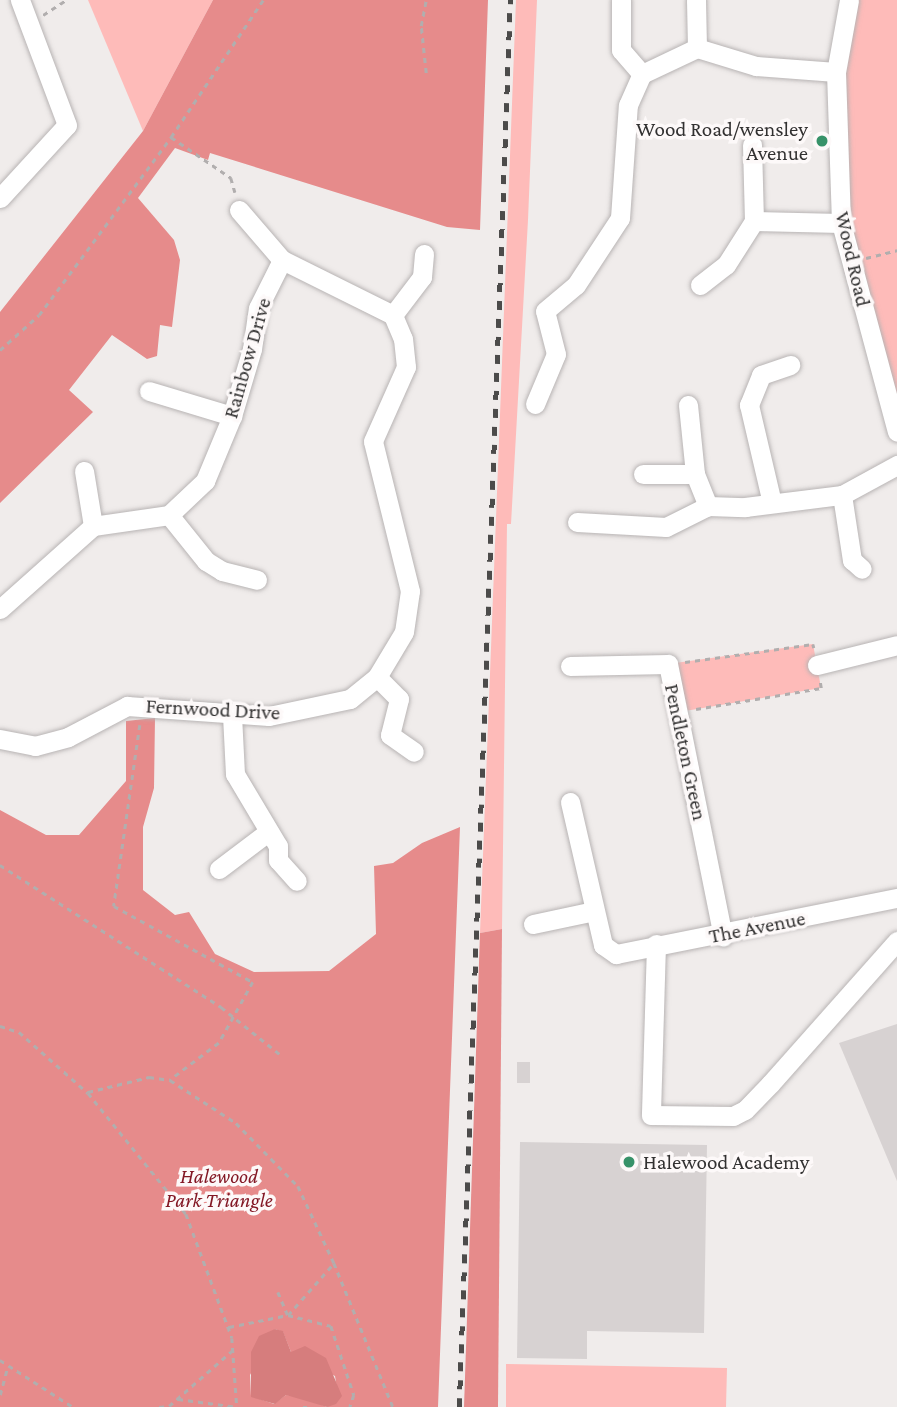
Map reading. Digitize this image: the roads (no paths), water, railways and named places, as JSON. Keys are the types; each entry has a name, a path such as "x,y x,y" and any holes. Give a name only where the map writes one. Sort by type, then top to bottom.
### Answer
{"street":[{"path":"0,198 67,125 31,23 20,0"},
{"path":"621,0 621,50 642,74"},
{"path":"695,0 697,48"},
{"name":"Wood Road","path":"849,0 836,72 841,223 897,432"},
{"path":"535,404 556,354 545,311 576,285 620,218 628,104 642,74 697,48 756,66 836,72"},
{"path":"700,285 726,265 754,221 752,145"},
{"path":"239,210 282,260 393,315 422,277 424,254"},
{"path":"754,221 841,223"},
{"name":"Rainbow Drive","path":"169,515 205,481 232,416 252,349 258,308 282,260"},
{"name":"Fernwood Drive","path":"0,740 35,746 68,737 127,706 232,715 301,712 350,699 377,677 404,632 410,591 373,441 405,367 403,338 393,315"},
{"path":"772,503 749,405 761,375 790,365"},
{"path":"149,391 232,416"},
{"path":"688,405 695,474 708,506"},
{"path":"577,522 666,527 708,506 772,503 842,495 897,465"},
{"path":"84,471 93,526"},
{"path":"643,474 695,474"},
{"path":"842,495 852,561 862,569"},
{"path":"0,608 93,526 169,515 206,561 222,570 257,580"},
{"path":"817,665 897,645"},
{"name":"Pendleton Green","path":"570,666 668,664 723,936"},
{"path":"377,677 399,699 390,735 414,752"},
{"path":"232,715 235,774 278,846 278,860 297,881"},
{"path":"533,924 594,911 570,802"},
{"path":"219,869 268,832"},
{"name":"The Avenue","path":"594,911 603,945 616,954 656,944 723,936 897,898"},
{"path":"656,944 651,1115 733,1116 745,1110 897,941"}],"railway":[{"path":"459,1407 510,0"}],"place":[{"name":"Wood Road/wensley Avenue","path":"822,141"},
{"name":"Halewood Academy","path":"629,1162"}],"park label":[{"name":"Halewood Park Triangle","path":"219,1188"}]}
